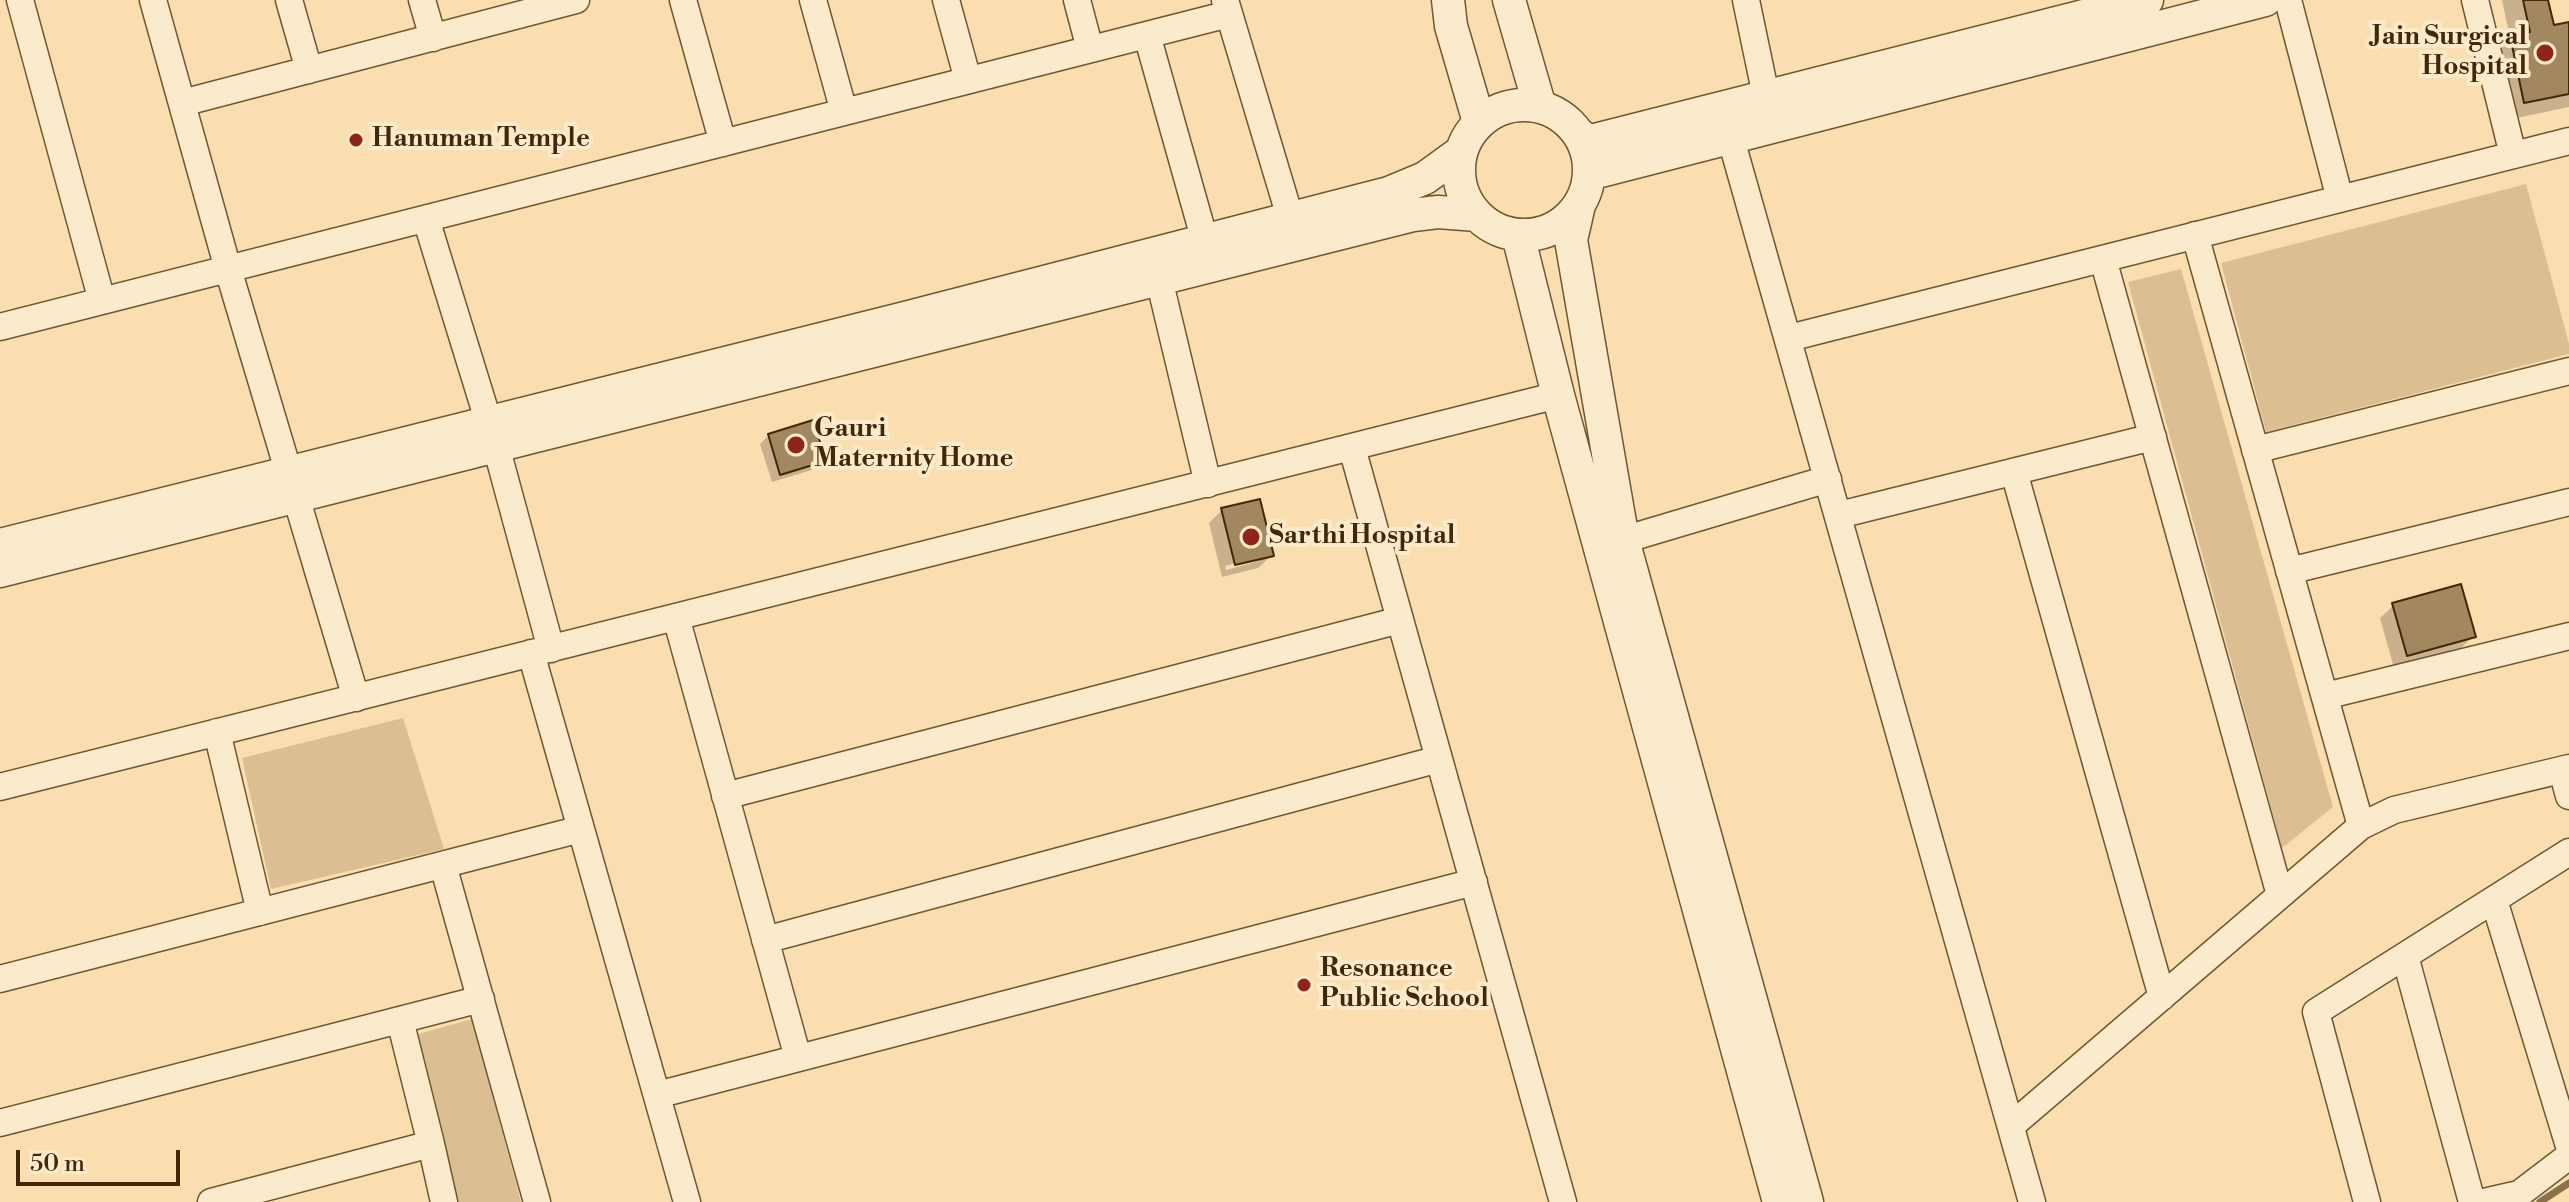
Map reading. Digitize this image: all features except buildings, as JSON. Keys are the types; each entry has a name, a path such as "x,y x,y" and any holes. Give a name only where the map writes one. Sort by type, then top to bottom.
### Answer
{"street":[{"path":"20,0 102,301"},
{"path":"153,0 228,269 356,698"},
{"path":"289,0 309,70"},
{"path":"422,0 433,38"},
{"path":"683,0 723,143"},
{"path":"813,0 844,112"},
{"path":"946,0 968,80"},
{"path":"1077,0 1090,49"},
{"path":"1448,0 1451,26 1479,122"},
{"path":"1509,0 1540,107"},
{"path":"1746,0 1766,96"},
{"path":"1589,174 1726,122 1766,96 2147,0"},
{"path":"0,545 293,484 1294,232 1412,185 1461,152 1479,122 1507,106 1540,107 1563,118 1587,142 1726,122 2265,0"},
{"path":"2288,0 2340,199"},
{"path":"2475,0 2513,155"},
{"path":"182,103 559,2"},
{"path":"0,327 1147,35 1227,7 1294,232"},
{"path":"1147,35 1205,241"},
{"path":"1726,122 2032,1202"},
{"path":"1579,134 1589,159 1589,181 1579,205 1571,240 1623,540 1807,1202"},
{"path":"1789,338 2569,141"},
{"path":"1461,152 1459,175 1465,197 1477,215 1495,228 1518,235 1541,233 1564,222 1579,205"},
{"path":"1156,267 1205,241 1438,212 1477,215"},
{"path":"426,219 492,434 581,829 687,1202"},
{"path":"1518,235 1558,395 1779,1202"},
{"path":"2195,235 2361,826"},
{"path":"2103,259 2280,895"},
{"path":"1156,267 1208,484"},
{"path":"2255,450 2569,371"},
{"path":"0,787 1558,395"},
{"path":"1839,515 2153,437"},
{"path":"1352,448 1563,1202"},
{"path":"2014,472 2162,997"},
{"path":"1623,540 1828,479"},
{"path":"0,571 293,484"},
{"path":"2289,571 2569,502"},
{"path":"676,617 798,1058"},
{"path":"725,796 1400,620"},
{"path":"2325,696 2569,636"},
{"path":"217,732 260,912"},
{"path":"765,940 1439,759"},
{"path":"2011,1126 2361,826 2394,810 2565,769 2569,796"},
{"path":"0,979 581,829"},
{"path":"2367,1202 2316,1012 2569,852"},
{"path":"443,865 537,1202"},
{"path":"657,1095 1474,882"},
{"path":"2494,900 2569,1146"},
{"path":"2405,956 2472,1202"},
{"path":"0,1123 481,999"},
{"path":"400,1020 444,1202"},
{"path":"211,1202 431,1144"},
{"path":"2484,1202 2519,1194 2569,1156"}],"shaded area":[{"path":"2526,184 2569,344 2569,354 2266,432 2221,263"},
{"path":"2181,269 2333,807 2282,848 2128,282"},
{"path":"403,718 444,849 271,889 242,758"},
{"path":"472,1019 521,1202 456,1202 411,1036"}],"waterway":[{"path":"2540,1202 2569,1183"}],"place":[{"name":"Jain Surgical Hospital","path":"2545,53"},
{"name":"Hanuman Temple","path":"356,140"},
{"name":"Gauri Maternity Home","path":"796,445"},
{"name":"Sarthi Hospital","path":"1251,537"},
{"name":"Resonance Public School","path":"1304,985"}]}
